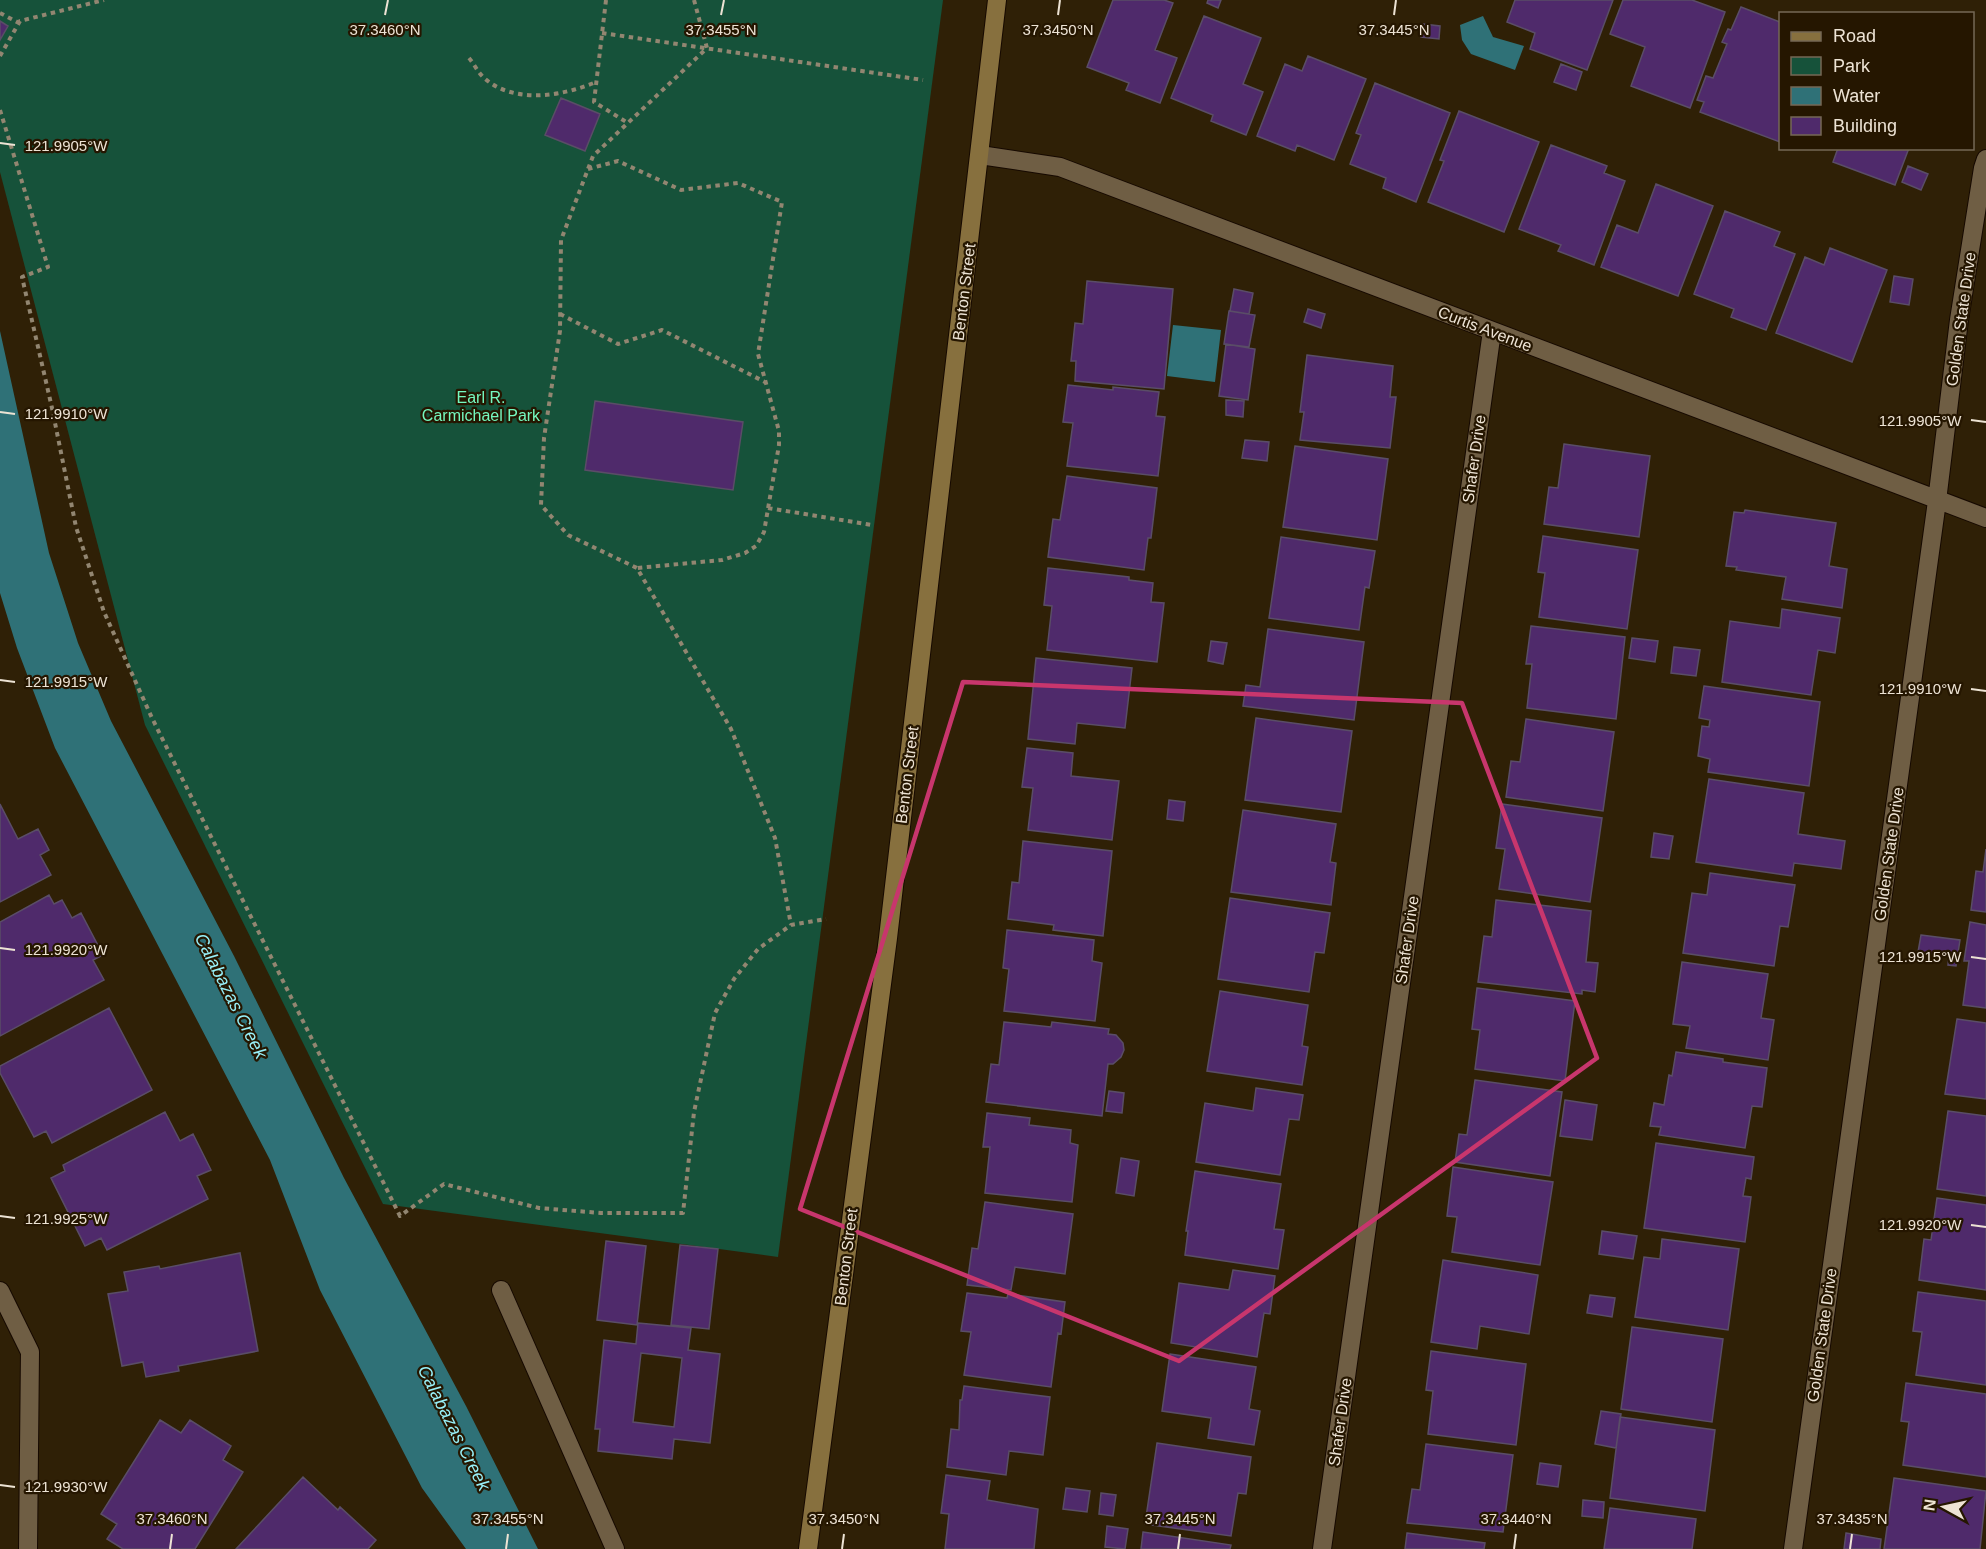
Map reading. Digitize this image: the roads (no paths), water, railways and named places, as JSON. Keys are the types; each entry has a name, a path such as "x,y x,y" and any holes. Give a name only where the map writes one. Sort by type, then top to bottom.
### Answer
{"main road":[{"name":"Benton Street","path":"808,1549 888,938 997,0"}],"street":[{"name":"Curtis Avenue","path":"980,155 1060,167 1986,518"},
{"name":"Golden State Drive","path":"1793,1549 1937,501 1959,320 1986,159"},
{"name":"Shafer Drive","path":"1322,1549 1491,332"},
{"path":"501,1290 615,1549"},
{"path":"0,1291 30,1352 28,1549"}],"water":[{"path":"1483,16 1493,37 1524,46 1515,70 1471,54 1462,40 1460,25"},
{"path":"1173,325 1221,330 1215,382 1167,376"},
{"name":"Calabazas Creek","path":"0,331 49,553 78,643 111,721 234,956 344,1178 466,1406 538,1549 466,1549 422,1488 320,1290 270,1160 55,748 17,648 0,593"}],"park label":[{"name":"Earl R. Carmichael Park","path":"481,406"}]}
